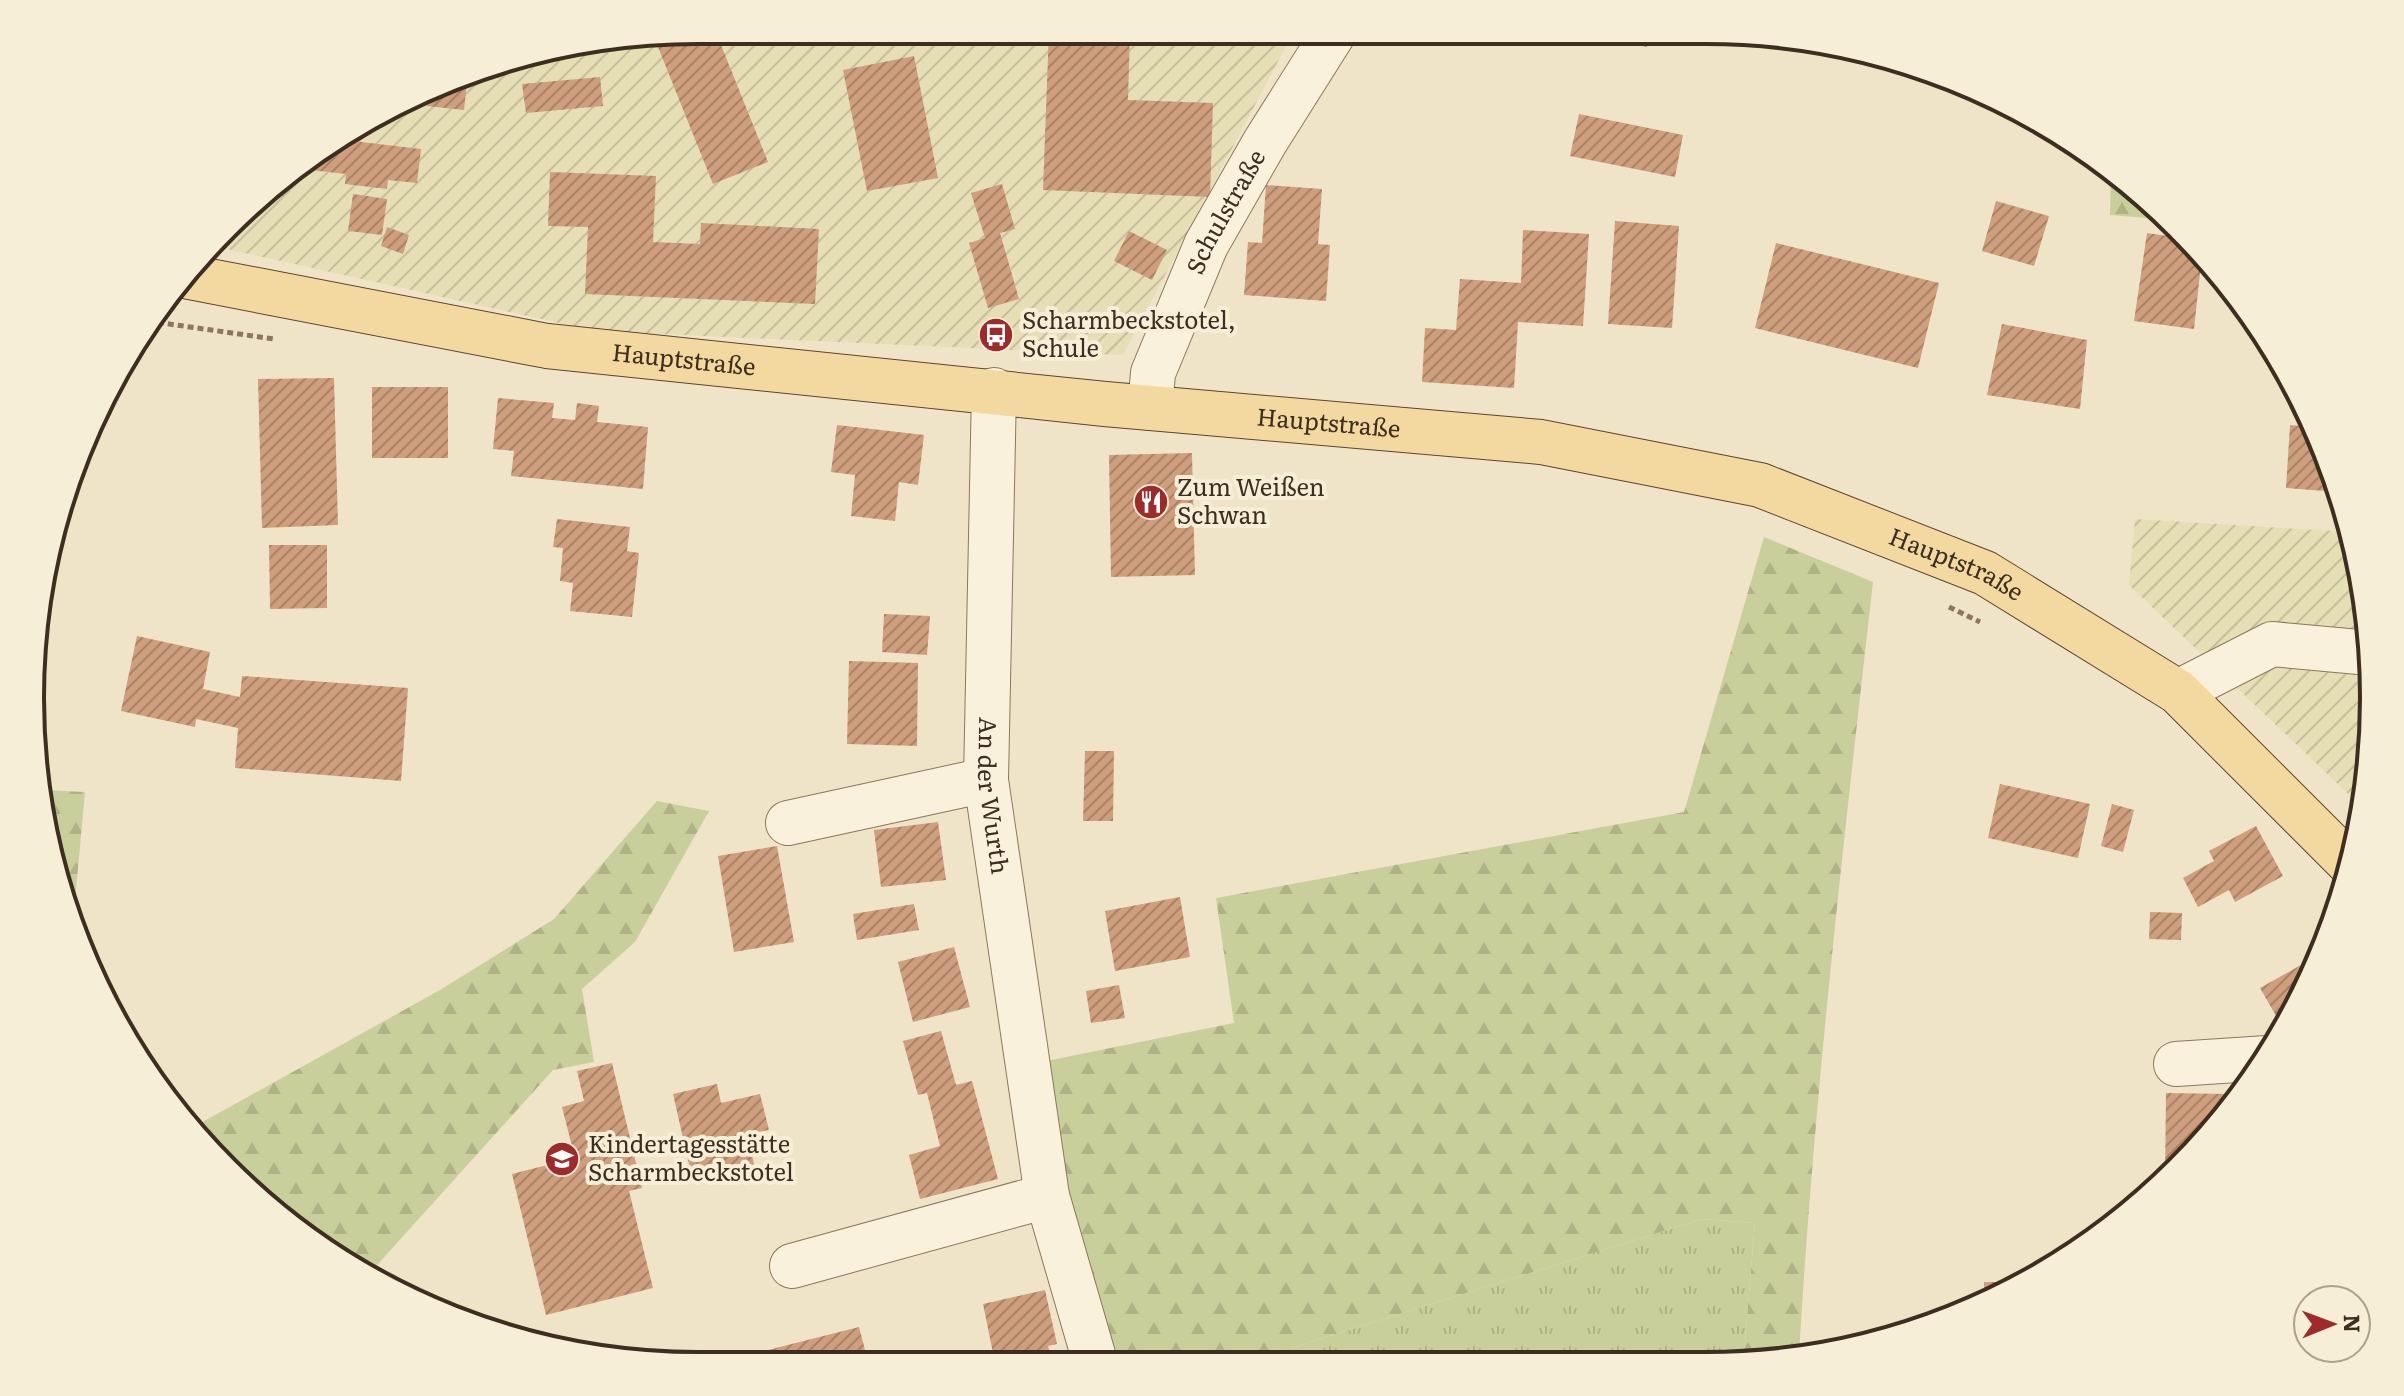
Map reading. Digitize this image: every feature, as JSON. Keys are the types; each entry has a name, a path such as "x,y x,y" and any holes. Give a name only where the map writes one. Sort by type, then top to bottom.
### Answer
{"main road":[{"name":"Hauptstraße","path":"197,278 547,346 1150,408 1541,442 1760,485 1985,573 2178,692 2341,855"}],"street":[{"name":"Schulstraße","path":"1150,408 1153,373 1206,245 1265,142 1327,44"},
{"name":"An der Wurth","path":"994,390 986,780 1047,1196 1092,1352"},
{"path":"2178,692 2272,644 2359,652"},
{"path":"788,823 986,780"},
{"path":"2176,1064 2251,1059"},
{"path":"792,1266 1047,1196"}],"path":[{"path":"163,323 287,341"},
{"path":"1940,602 1994,629"}],"shaded area":[{"path":"698,44 1287,44 1123,355 595,331 224,248 300,179 371,132 448,94 529,66 570,57 655,45"},
{"path":"2135,519 2339,531 2359,655 2359,741 2352,797 2129,585"}],"green space":[{"path":"2111,184 2150,218 2110,215"},
{"path":"1764,537 1873,582 1821,1064 1800,1345 1744,1351 1755,1223 1702,1219 1278,1352 1111,1352 1067,1196 1046,1061 1234,1023 1216,898 1684,812"},
{"path":"51,790 85,792 75,897 66,867"},
{"path":"657,801 709,811 635,942 582,989 594,1062 553,1070 376,1267 335,1242 267,1190 201,1123 440,990 554,919"},
{"path":"1702,1219 1755,1223 1744,1351 1278,1352"}],"building":[{"path":"721,44 768,162 713,184 657,45"},
{"path":"1048,44 1130,44 1128,100 1213,103 1210,197 1043,190"},
{"path":"914,56 938,178 867,191 843,70"},
{"path":"600,77 603,106 526,113 522,84"},
{"path":"467,87 464,110 427,106 427,103"},
{"path":"1579,114 1683,135 1675,177 1570,156"},
{"path":"356,141 421,149 417,183 388,180 387,189 345,184 346,174 312,170"},
{"path":"550,172 656,176 653,242 700,244 701,223 819,229 815,304 585,294 588,227 548,226"},
{"path":"1002,184 1015,229 1000,233 1019,299 988,308 969,243 985,238 971,193"},
{"path":"1266,185 1322,189 1318,244 1330,245 1326,301 1244,295 1248,242 1262,243"},
{"path":"353,194 387,199 382,235 348,231"},
{"path":"1996,201 2049,216 2034,266 1982,251"},
{"path":"1615,221 1679,226 1672,328 1608,324"},
{"path":"387,227 409,235 403,254 381,246"},
{"path":"1523,230 1589,234 1583,326 1518,322 1514,388 1422,382 1425,328 1456,330 1460,279 1521,283"},
{"path":"1129,231 1167,250 1152,280 1114,261"},
{"path":"2147,233 2168,236 2200,270 2194,329 2134,321"},
{"path":"1776,243 1939,283 1918,368 1755,328"},
{"path":"2002,324 2087,340 2080,409 1987,395"},
{"path":"334,378 338,525 262,528 258,379"},
{"path":"372,387 448,387 448,458 372,458"},
{"path":"498,398 554,403 552,418 575,420 577,403 599,406 597,422 648,427 643,489 511,476 514,451 493,449"},
{"path":"837,425 924,435 918,485 899,482 895,521 851,516 855,475 831,472"},
{"path":"2290,425 2300,426 2326,491 2286,488"},
{"path":"1192,453 1195,575 1111,577 1109,455"},
{"path":"557,519 630,527 627,551 639,553 632,617 570,611 573,583 560,581 563,548 553,547"},
{"path":"269,545 327,545 327,608 270,609"},
{"path":"884,614 930,616 927,655 882,652"},
{"path":"137,636 210,652 203,689 240,697 242,676 408,688 401,781 235,768 238,728 196,719 195,727 121,711"},
{"path":"849,661 918,663 917,746 847,744"},
{"path":"1085,751 1114,751 1113,821 1083,821"},
{"path":"2000,784 2090,804 2078,858 1988,838"},
{"path":"2112,804 2134,810 2123,852 2101,846"},
{"path":"938,822 946,880 881,887 874,830"},
{"path":"2256,826 2283,876 2235,902 2229,890 2198,907 2183,878 2214,861 2209,851"},
{"path":"777,846 794,942 734,952 718,856"},
{"path":"1180,897 1190,957 1115,971 1105,911"},
{"path":"914,904 919,930 857,940 853,914"},
{"path":"2150,912 2182,913 2181,940 2149,939"},
{"path":"954,947 970,1007 913,1022 898,962"},
{"path":"2303,964 2277,1017 2260,988"},
{"path":"1119,985 1125,1018 1091,1023 1086,991"},
{"path":"941,1031 956,1085 972,1081 998,1179 920,1199 909,1155 940,1146 927,1093 918,1095 903,1041"},
{"path":"612,1063 642,1188 629,1191 653,1288 546,1315 512,1174 575,1158 562,1107 584,1101 577,1071"},
{"path":"717,1084 721,1103 760,1094 769,1130 747,1134 755,1168 693,1182 673,1094"},
{"path":"2166,1093 2226,1094 2198,1129 2165,1163"},
{"path":"1984,1282 2000,1282 1995,1285 1984,1290"},
{"path":"1045,1290 1057,1344 1048,1346 1050,1352 993,1352 983,1304"},
{"path":"859,1327 866,1352 760,1352"}],"place":[{"name":"Scharmbeckstotel, Schule","path":"996,335"},
{"name":"Zum Weißen Schwan","path":"1151,502"},
{"name":"Kindertagesstätte Scharmbeckstotel","path":"562,1159"}]}
